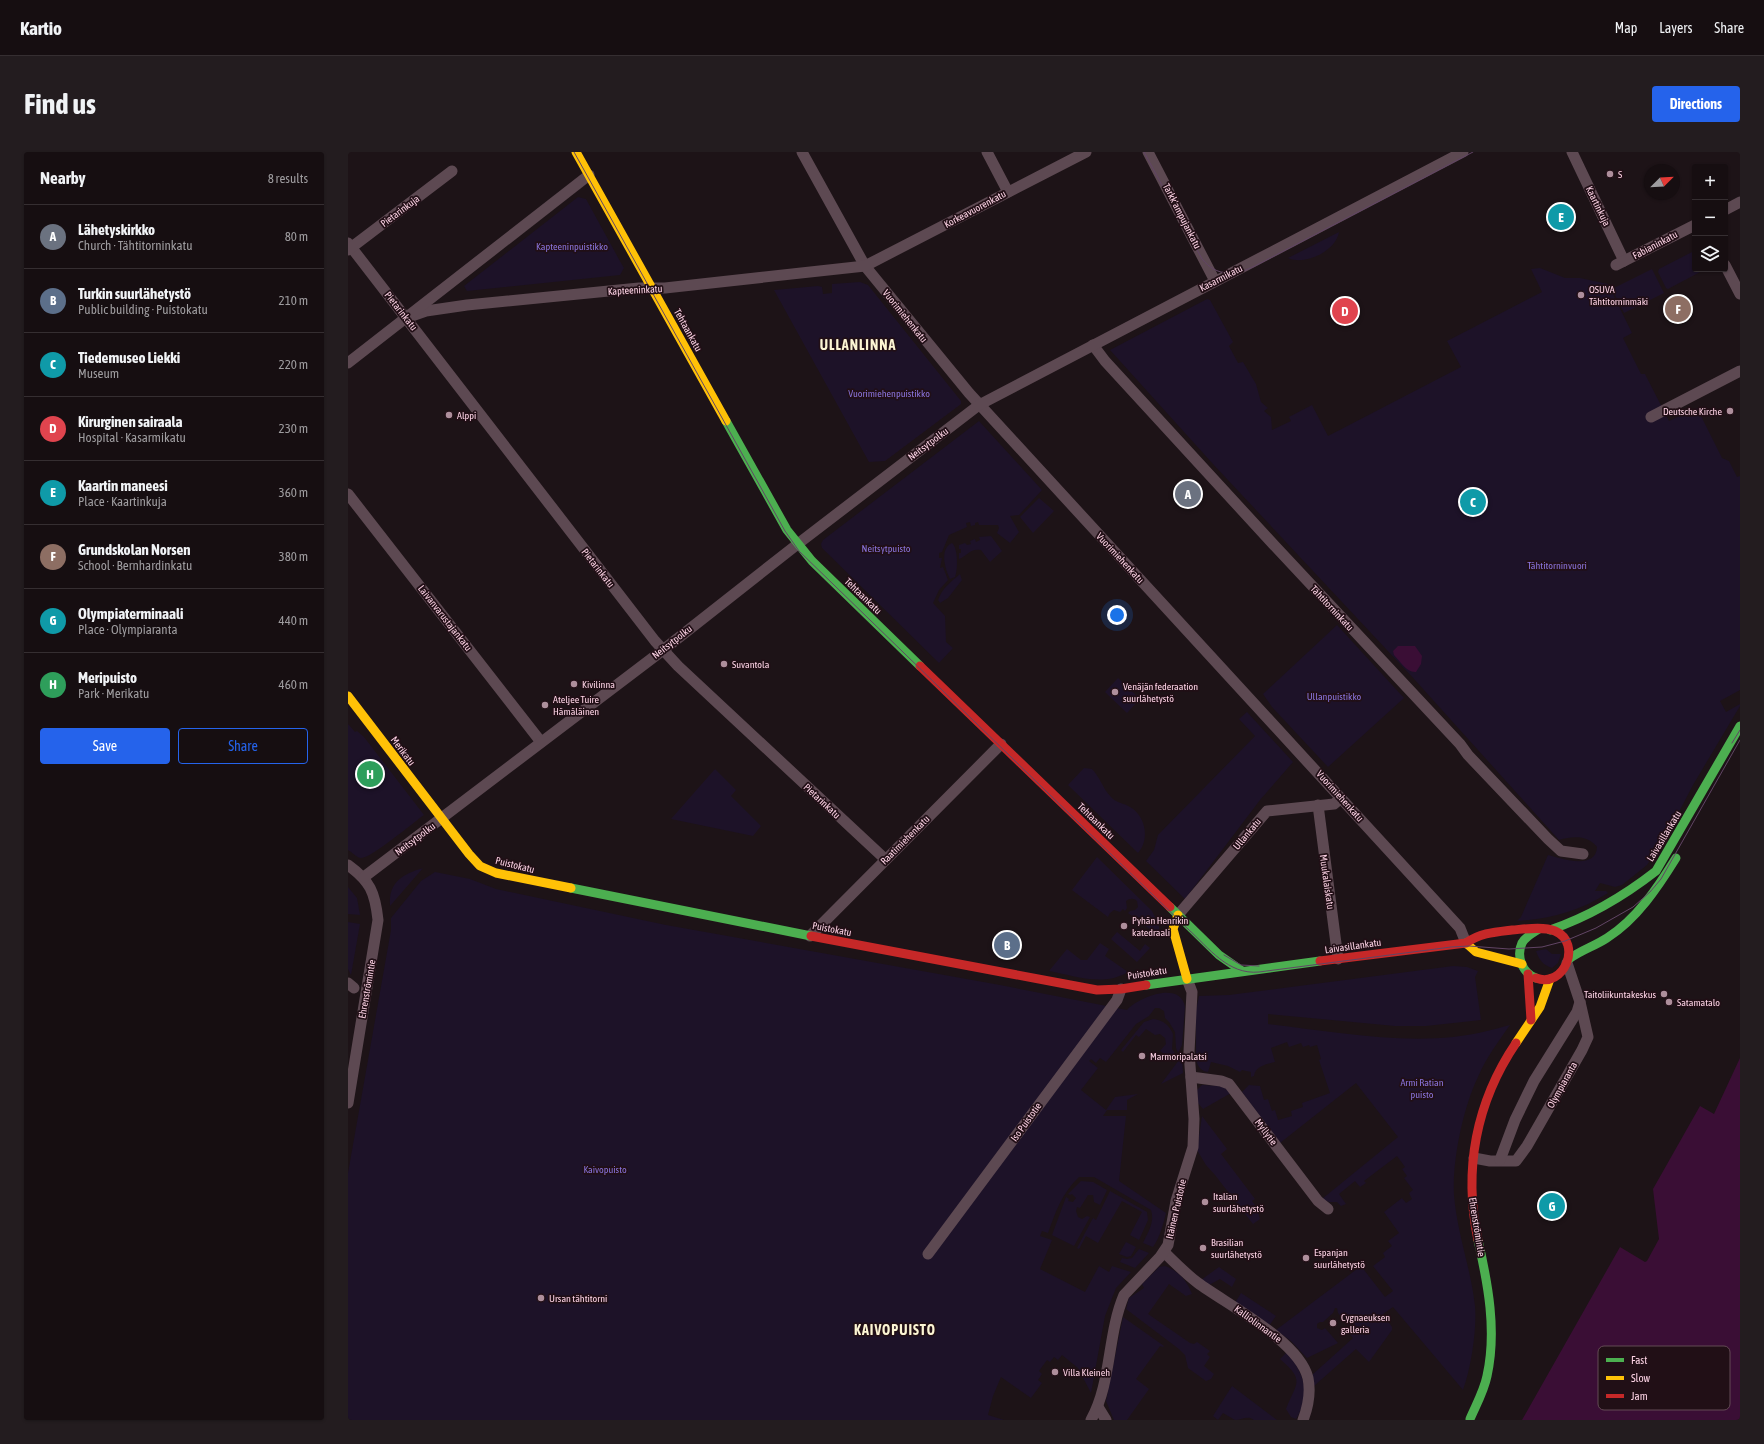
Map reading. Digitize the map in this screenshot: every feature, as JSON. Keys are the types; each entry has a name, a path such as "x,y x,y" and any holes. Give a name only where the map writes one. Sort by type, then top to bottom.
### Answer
{"street":[{"name":"Tehtaankatu","path":"576,152 797,544 812,561 1219,955 1242,971"},
{"name":"Vuorimiehenkatu","path":"802,152 865,266 979,405 1460,928 1466,943"},
{"path":"987,152 1008,192"},
{"name":"Korkeavuorenkatu","path":"865,266 903,248 1086,152"},
{"name":"Tarkk'ampujankatu","path":"1148,152 1215,281"},
{"name":"Kasarmikatu","path":"979,405 1463,152"},
{"name":"Kaartinkuja","path":"1572,152 1603,216 1620,263"},
{"name":"Pietarinkuja","path":"349,247 452,171"},
{"name":"Kapteeninkatu","path":"348,363 589,175"},
{"path":"1728,208 1740,202"},
{"name":"Fabianinkatu","path":"1620,263 1692,227"},
{"name":"Pietarinkatu","path":"349,247 406,318 663,650 885,859"},
{"name":"Kapteeninkatu","path":"406,318 426,311 467,305 639,288 665,288 865,266"},
{"path":"1728,271 1740,294"},
{"name":"Tähtitorninkatu","path":"1093,345 1105,361 1213,479 1532,823 1561,851 1583,854"},
{"path":"1651,417 1740,371"},
{"name":"Neitsytpolku","path":"364,877 663,650 797,544 979,405"},
{"name":"Laivanvarustajankatu","path":"348,494 541,742"},
{"name":"Merikatu","path":"348,696 441,819"},
{"name":"Laivasillankatu","path":"1242,971 1466,943 1479,934 1539,929 1550,930 1573,922 1625,894 1646,880 1656,871 1740,726"},
{"name":"Raatimiehenkatu","path":"810,936 1001,744"},
{"name":"Ullankatu","path":"1178,915 1267,811 1334,804 1341,798"},
{"name":"Muukalaiskatu","path":"1318,805 1338,958"},
{"name":"Puistokatu","path":"441,819 480,866 496,873 810,936 1097,990 1121,989 1242,971"},
{"path":"1528,974 1536,978 1550,979 1562,971 1568,961 1577,953 1599,943 1630,919 1664,878 1682,847"},
{"path":"348,865 364,877"},
{"name":"Ehrenströmintie","path":"348,1103 378,920 375,901 364,877"},
{"path":"1178,915 1173,929 1187,979"},
{"path":"1531,1020 1530,986 1528,974 1522,964 1520,954 1521,944 1527,936 1539,929"},
{"path":"1550,930 1558,933 1565,941 1569,951 1568,961"},
{"path":"1466,943 1476,952 1522,964"},
{"name":"Olympiaranta","path":"1474,1158 1490,1161 1516,1161 1527,1146 1582,1050 1588,1037 1568,961"},
{"name":"Itäinen Puistotie","path":"1091,1420 1098,1407 1115,1321 1121,1302 1124,1295 1164,1252 1168,1245 1176,1201 1193,1147 1194,1119 1189,1037 1192,992 1187,979"},
{"name":"Ehrenströmintie","path":"1470,1419 1482,1393 1486,1377 1491,1331 1489,1300 1472,1206 1471,1180 1481,1115 1491,1086 1502,1065 1541,1005 1544,990 1550,979"},
{"name":"Iso Puistotie","path":"928,1254 1117,1000 1121,989"},
{"path":"1500,1160 1515,1120 1534,1081 1577,1012 1580,1002"},
{"name":"Myllytie","path":"1191,1077 1221,1080 1229,1084 1318,1201 1328,1209"},
{"name":"Kalliolinnantie","path":"1164,1252 1184,1272 1283,1342 1304,1369 1308,1378 1309,1400 1303,1420"},
{"path":"1098,1407 1106,1420"}],"green space":[{"name":"Kapteeninpuistikko","path":"578,197 586,199 624,268 620,275 467,291 464,286"},
{"path":"1339,232 1337,239 1332,245 1319,255 1303,260 1288,258"},
{"path":"1692,252 1692,272 1700,272 1668,289 1666,288 1658,272 1659,269"},
{"name":"Tähtitorninvuori","path":"1540,268 1565,278 1580,278 1608,284 1632,333 1623,338 1641,374 1645,374 1669,421 1697,408 1722,458 1729,461 1737,477 1740,476 1740,690 1720,701 1726,712 1740,704 1740,706 1693,785 1669,831 1647,865 1622,885 1615,887 1600,883 1595,891 1606,891 1608,893 1587,905 1553,916 1517,921 1521,917 1548,855 1561,859 1585,861 1591,859 1595,854 1597,847 1585,838 1575,837 1559,840 1415,680 1213,464 1110,350 1207,299 1210,300 1233,342 1229,346 1238,363 1243,362 1256,384 1261,402 1268,408 1264,411 1271,417 1272,430 1291,421 1289,417 1312,405 1328,436 1461,367 1447,341 1542,292 1531,269"},
{"path":"1652,269 1664,293 1624,313 1612,289"},
{"name":"Vuorimiehenpuistikko","path":"860,282 868,285 961,401 961,404 885,461 869,462 774,290 818,286 822,287 823,294 832,293 832,284"},
{"name":"Neitsytpuisto","path":"979,421 1042,490 1019,515 1010,516 1019,532 1010,543 997,533 999,528 998,525 979,525 978,522 971,526 970,522 966,523 967,527 949,535 942,552 939,553 939,558 942,558 940,568 943,567 948,580 939,590 933,603 945,616 946,642 953,648 939,663 822,548 821,544 823,540"},
{"path":"1039,498 1054,511 1033,533 1020,517"},
{"path":"991,536 1002,551 990,562 981,550 971,551 959,559 961,549 959,549 959,545 965,543 967,545 971,544 970,541 975,539 976,542 980,540 979,537"},
{"path":"952,543 955,549 957,564 955,577 950,579 946,570 944,554 948,546"},
{"path":"960,574 962,580 948,598 940,603 938,600 942,592"},
{"name":"Ullanpuistikko","path":"1337,625 1404,698 1328,767 1272,707 1263,694"},
{"path":"1118,678 1140,699 1127,713 1105,692"},
{"path":"1247,712 1293,762 1260,800 1185,899 1146,861 1154,850 1158,835 1255,736 1239,719"},
{"path":"348,724 355,732 357,731 364,737 424,815 382,847 366,857 361,858 348,850"},
{"path":"1084,768 1092,769 1108,794 1113,799 1130,807 1140,816 1143,822 1145,835 1142,848 1138,853 1068,785"},
{"path":"715,769 736,790 731,796 761,826 753,836 671,819"},
{"path":"1097,857 1152,911 1159,925 1159,936 1128,913 1138,907 1135,899 1126,901 1127,908 1125,911 1123,909 1120,912 1114,910 1108,917 1072,890"},
{"path":"423,868 390,906 392,891 398,880 409,873"},
{"name":"Kaivopuisto","path":"435,872 470,879 496,889 666,925 1000,985 1127,1010 1132,1005 1149,996 1168,993 1176,994 1182,999 1185,1007 1182,1045 1178,1053 1176,1048 1175,1032 1165,1018 1164,1011 1159,1008 1155,1008 1149,1016 1136,1024 1106,1062 1100,1058 1096,1063 1091,1059 1089,1061 1098,1068 1081,1090 1106,1110 1115,1097 1138,1094 1127,1100 1127,1110 1107,1110 1103,1116 1126,1116 1119,1181 1166,1213 1161,1231 1153,1247 1143,1243 1152,1223 1151,1210 1094,1177 1079,1177 1073,1183 1060,1203 1048,1233 1042,1231 1040,1236 1052,1240 1040,1269 1085,1292 1099,1266 1109,1272 1112,1266 1131,1272 1116,1288 1105,1316 1091,1393 1078,1368 1062,1355 1058,1360 1054,1357 1050,1362 1047,1360 1039,1371 1042,1374 1038,1380 1042,1383 1031,1398 1001,1377 993,1396 988,1415 1004,1420 348,1420 348,1173 391,930 391,918 421,881"},
{"path":"348,887 357,898 360,915 348,914"},
{"path":"348,922 360,924 351,975 348,969"},
{"path":"1117,932 1140,951 1145,944 1150,948 1137,962 1111,939"},
{"path":"1100,943 1109,949 1105,956 1128,972 1109,979 1099,980 1049,971 1067,949 1081,960 1087,960"},
{"path":"1546,949 1552,954 1561,954 1558,963 1552,968 1542,962 1536,951"},
{"name":"Armi Ratian puisto","path":"1453,966 1467,967 1478,971 1475,977 1481,1020 1426,1026 1395,1026 1268,1014 1268,1024 1384,1037 1453,1037 1510,1025 1481,1070 1463,1119 1457,1151 1454,1195 1475,1306 1473,1349 1469,1371 1463,1390 1393,1307 1383,1314 1392,1327 1392,1330 1369,1362 1356,1349 1314,1386 1312,1375 1353,1338 1347,1331 1351,1327 1338,1313 1337,1308 1335,1308 1333,1313 1323,1322 1317,1324 1317,1328 1322,1330 1325,1328 1338,1343 1307,1358 1291,1341 1276,1330 1361,1266 1385,1297 1393,1291 1373,1266 1385,1257 1383,1253 1392,1246 1388,1241 1399,1233 1384,1212 1402,1198 1406,1203 1412,1199 1409,1193 1413,1190 1404,1178 1407,1176 1402,1169 1405,1167 1397,1156 1364,1181 1366,1183 1360,1187 1355,1181 1339,1194 1346,1204 1341,1206 1337,1202 1329,1202 1322,1199 1398,1137 1356,1083 1280,1143 1242,1092 1249,1085 1260,1086 1264,1100 1268,1099 1272,1111 1275,1110 1278,1120 1292,1116 1291,1111 1303,1107 1302,1103 1330,1093 1319,1060 1321,1059 1317,1045 1303,1047 1301,1043 1289,1047 1287,1042 1271,1048 1275,1062 1259,1068 1254,1076 1251,1077 1251,1072 1242,1070 1240,1072 1228,1066 1211,1062 1208,1072 1203,1071 1199,1067 1196,1060 1196,1010 1199,996 1229,995"},
{"path":"1153,1019 1160,1020 1170,1028 1173,1034 1172,1049 1176,1055 1172,1060 1160,1051 1166,1044 1165,1038 1160,1034 1155,1035 1146,1029 1139,1037 1136,1035 1123,1052 1121,1050 1144,1022"},
{"path":"1182,1056 1183,1073 1161,1084"},
{"path":"1202,1085 1222,1087 1231,1093 1203,1109 1198,1103 1197,1090"},
{"path":"1202,1116 1227,1149 1221,1154 1255,1199 1252,1201 1257,1208 1260,1219 1253,1224 1206,1165 1197,1150"},
{"path":"1081,1181 1093,1182 1107,1190 1100,1205 1094,1202 1093,1195 1088,1195 1080,1208 1077,1207 1076,1211 1078,1217 1082,1219 1087,1216 1090,1217 1074,1246 1052,1235 1066,1197 1069,1199 1068,1201 1073,1202 1076,1198 1072,1194 1068,1194"},
{"path":"1110,1191 1147,1212 1148,1220 1139,1240 1130,1235 1142,1212 1122,1201 1098,1243 1086,1236 1079,1249 1077,1248 1093,1218 1096,1220"},
{"path":"1126,1242 1136,1247 1131,1256 1127,1257 1119,1254"},
{"path":"1139,1249 1149,1253 1135,1268 1120,1262 1122,1258 1132,1258"},
{"path":"1165,1266 1182,1277 1192,1294 1186,1296 1169,1284 1148,1314 1190,1343 1194,1344 1197,1342 1210,1351 1207,1354 1210,1357 1204,1366 1214,1374 1211,1379 1206,1381 1188,1368 1185,1355 1179,1349 1126,1309 1129,1298 1144,1288 1142,1284 1159,1267"},
{"path":"1219,1267 1236,1279 1232,1287 1220,1279 1209,1285 1201,1280"},
{"path":"1241,1293 1276,1316 1269,1326 1235,1303"},
{"path":"1123,1317 1164,1346 1160,1346 1136,1379 1149,1389 1127,1420 1114,1420 1106,1401"},
{"path":"1287,1352 1298,1368 1304,1384 1304,1401 1296,1419 1291,1417 1286,1409 1296,1382 1293,1372 1280,1359"},
{"path":"1232,1386 1277,1420 1254,1420 1247,1418 1235,1420 1223,1413 1218,1420 1213,1416"}],"shaded area":[{"path":"1398,646 1415,646 1422,656 1421,664 1416,672 1407,669 1394,655 1393,651"},
{"path":"1740,1058 1740,1420 1522,1420 1620,1247 1645,1262 1647,1261 1659,1239 1653,1189 1700,1106 1714,1114"}],"tram line":[{"path":"574,152 785,531 799,551 1212,952 1228,965 1248,972 1259,972 1451,947 1469,946 1509,949 1542,947 1565,941 1596,928 1633,907 1650,892 1661,879 1740,740"},
{"path":"1144,152 1202,259 1214,269 1227,273 1240,272 1255,266 1473,152"},
{"path":"1732,743 1740,730"},
{"path":"1224,955 1241,965 1259,966"}],"traffic: fast":[{"path":"726,421 787,530 812,561 920,666"},
{"path":"1550,930 1578,919 1605,905 1656,871 1740,726"},
{"path":"1569,959 1607,938 1628,922 1646,902 1676,858"},
{"path":"571,888 811,936"},
{"path":"1170,907 1219,955 1242,971"},
{"path":"1536,978 1531,976 1524,968 1520,958 1520,948 1522,943 1539,929"},
{"path":"1146,985 1320,961"},
{"path":"1470,1419 1486,1382 1491,1342 1488,1291 1478,1240"}],"traffic: slow":[{"path":"576,152 726,421"},
{"path":"348,696 469,854 480,866 496,873 571,888"},
{"path":"1178,915 1173,929 1187,979"},
{"path":"1466,943 1476,952 1522,964"},
{"path":"1516,1043 1540,1007 1550,979"}],"traffic: jam":[{"path":"920,666 1170,907"},
{"path":"1320,961 1466,943 1482,935 1500,931 1534,928 1550,929 1563,937 1568,945 1569,954 1562,971 1555,977 1546,980 1536,978"},
{"path":"811,936 1097,990 1121,989 1146,985"},
{"path":"1528,974 1531,1020"},
{"path":"1478,1240 1472,1188 1476,1137 1482,1113 1491,1089 1502,1066 1516,1043"}],"place":[{"name":"S","path":"1610,174"},
{"name":"Kaartin maneesi","path":"1561,217"},
{"name":"OSUVA Tähtitorninmäki","path":"1581,295"},
{"name":"Grundskolan Norsen","path":"1678,309"},
{"name":"Kirurginen sairaala","path":"1345,311"},
{"name":"Deutsche Kirche","path":"1730,411"},
{"name":"Alppi","path":"449,415"},
{"name":"Lähetyskirkko","path":"1188,494"},
{"name":"Tiedemuseo Liekki","path":"1473,502"},
{"name":"Suvantola","path":"724,664"},
{"name":"Kivilinna","path":"574,684"},
{"name":"Venäjän federaation suurlähetystö","path":"1115,692"},
{"name":"Ateljee Tuire Hämäläinen","path":"545,705"},
{"name":"Meripuisto","path":"370,774"},
{"name":"Pyhän Henrikin katedraali","path":"1124,926"},
{"name":"Turkin suurlähetystö","path":"1007,945"},
{"name":"Taitoliikuntakeskus","path":"1664,994"},
{"name":"Satamatalo","path":"1669,1002"},
{"name":"Marmoripalatsi","path":"1142,1056"},
{"name":"Italian suurlähetystö","path":"1205,1202"},
{"name":"Olympiaterminaali","path":"1552,1206"},
{"name":"Brasilian suurlähetystö","path":"1203,1248"},
{"name":"Espanjan suurlähetystö","path":"1306,1258"},
{"name":"Ursan tähtitorni","path":"541,1298"},
{"name":"Cygnaeuksen galleria","path":"1333,1323"},
{"name":"Villa Kleineh","path":"1055,1372"}],"district":[{"name":"ULLANLINNA","path":"858,345"},
{"name":"KAIVOPUISTO","path":"895,1330"}]}
